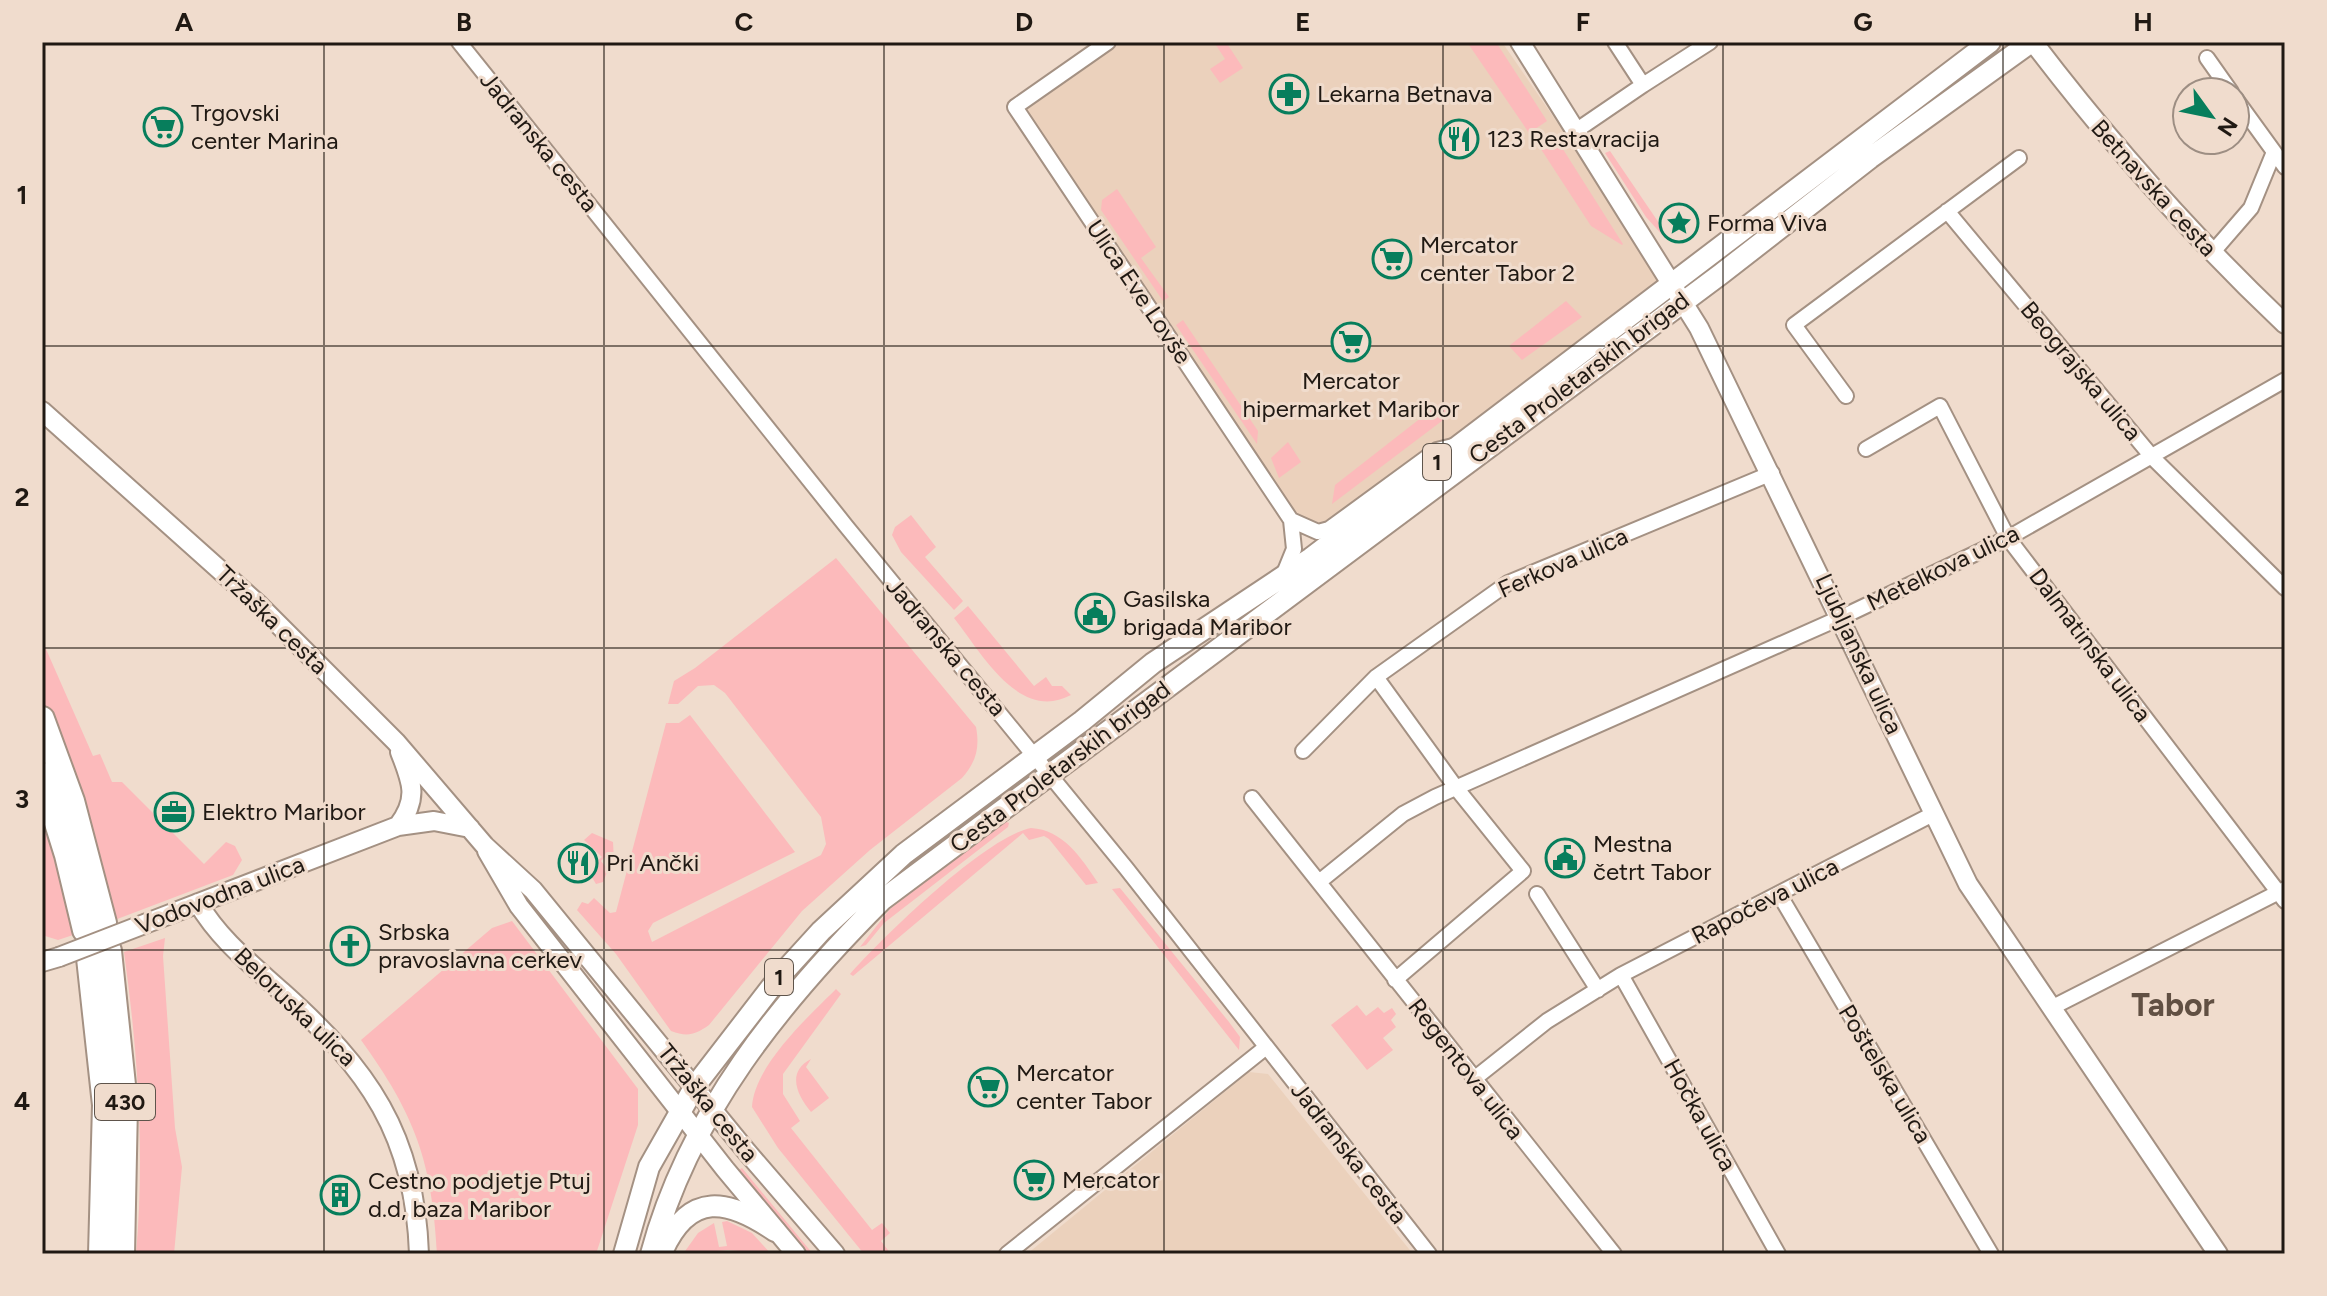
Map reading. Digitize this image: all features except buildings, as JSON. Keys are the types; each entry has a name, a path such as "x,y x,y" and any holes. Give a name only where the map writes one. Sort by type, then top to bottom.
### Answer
{"highway":[{"path":"42,719 72,801 94,927 42,775"},
{"name":"430","path":"101,1254 105,1105 99,954 125,1104 122,1254"}],"main road":[{"name":"Cesta Proletarskih brigad","path":"712,1108 796,990 882,900 1050,775 1678,291 1774,210 1990,42"},
{"name":"Cesta Proletarskih brigad","path":"681,1111 695,1086 780,976 821,931 904,854 1153,663 1281,579 1461,444 2032,42"},
{"name":"1","path":"651,1254 669,1193 712,1108"},
{"name":"1","path":"624,1254 643,1181 681,1111"},
{"path":"661,1254 674,1226 698,1209 731,1206 775,1231"}],"street":[{"name":"Jadranska cesta","path":"459,42 829,506 1035,756 1429,1254"},
{"name":"Ulica Eve Lovše","path":"1108,42 1015,107 1291,520"},
{"name":"Ljubljanska ulica","path":"1520,42 1678,291 1772,473 1968,884 2218,1254"},
{"path":"1615,42 1643,85"},
{"path":"1577,130 1710,42"},
{"name":"Betnavska cesta","path":"2032,42 2089,116 2212,253 2285,324"},
{"path":"2207,58 2220,76"},
{"path":"2251,120 2285,167"},
{"path":"2212,253 2251,208 2274,152"},
{"path":"1846,396 1794,325 2019,158"},
{"name":"Beograjska ulica","path":"1947,211 2153,458 2285,588"},
{"name":"Metelkova ulica","path":"1319,882 1403,814 1736,661 1842,617 2008,538 2285,380"},
{"name":"Dalmatinska ulica","path":"1866,449 1940,406 2008,538 2283,894"},
{"name":"Tržaška cesta","path":"42,411 259,605 396,742 485,846 533,890 835,1254"},
{"path":"1281,579 1294,549 1291,520 1318,532 1329,529 1437,450 1461,444"},
{"name":"Ferkova ulica","path":"1303,751 1376,677 1508,583 1772,473"},
{"path":"1376,677 1457,789 1523,871 1395,980"},
{"path":"396,742 414,795 411,808 398,826"},
{"name":"Regentova ulica","path":"1252,798 1614,1254"},
{"name":"Rapočeva ulica","path":"1474,1079 1547,1021 1621,975 1933,814"},
{"name":"Vodovodna ulica","path":"50,960 398,826 434,821 470,828"},
{"name":"Tržaška cesta","path":"485,846 500,879 519,906 796,1254"},
{"path":"1537,894 1598,990"},
{"name":"Poštelska ulica","path":"1779,894 1991,1254"},
{"path":"2051,1008 2283,894"},
{"name":"Beloruska ulica","path":"198,903 210,924 326,1032 372,1089 399,1139 411,1176 418,1216 419,1254"},
{"name":"Hočka ulica","path":"1621,975 1778,1254"},
{"path":"1007,1254 1265,1048"}],"shaded area":[{"path":"1120,42 1502,42 1665,280 1311,540 1021,109"},
{"path":"1214,42 1226,42 1243,68 1220,83 1210,69 1225,59"},
{"path":"1467,42 1496,42 1547,121 1529,133"},
{"path":"1554,135 1622,245 1591,226 1537,143"},
{"path":"1610,151 1661,226 1665,238 1646,217 1605,153"},
{"path":"1117,189 1156,247 1141,258 1169,297 1163,301 1101,210 1102,200"},
{"path":"1566,301 1582,317 1522,360 1509,346"},
{"path":"1183,320 1258,431 1257,444 1176,325"},
{"path":"1440,403 1463,405 1332,504 1335,485"},
{"path":"1288,442 1301,462 1279,478 1271,458"},
{"path":"911,515 936,547 925,557 963,601 954,610 901,552 892,535 895,527"},
{"path":"836,558 976,727 976,754 962,778 870,850 802,911 709,1025 691,1034 671,1031 616,954 577,910 582,902 588,904 594,898 610,913 616,912 666,723 679,723 690,715 795,852 653,923 648,931 652,942 821,855 826,844 821,817 725,693 714,685 698,686 678,704 668,704 674,681"},
{"path":"968,606 1034,686 1046,677 1052,686 1062,686 1071,695 1052,701 1035,700 1003,680 954,618"},
{"path":"42,640 93,756 100,754 112,782 122,782 204,864 226,842 235,846 242,860 233,875 112,921 96,840 69,762 42,701"},
{"path":"42,802 76,934 58,940 42,935"},
{"path":"1004,821 1009,823 1008,827 884,923 866,945 860,947 890,909"},
{"path":"1031,828 1062,839 1098,883 1086,885 1049,839 1044,836 1029,840 1023,833 853,976 850,974 962,868 1011,835"},
{"path":"592,833 613,842 614,861 605,857 601,861 608,870 603,882 596,884 587,869 602,857 584,840"},
{"path":"1120,888 1229,1022 1240,1037 1239,1050 1112,889"},
{"path":"512,921 638,1089 638,1125 596,1254 437,1254 431,1192 417,1140 395,1092 361,1040 492,928"},
{"path":"165,938 163,956 175,1128 182,1167 174,1254 136,1254 140,1178 139,1103 124,952"},
{"path":"836,989 841,994 783,1074 783,1094 800,1121 791,1128 872,1230 882,1223 890,1233 881,1241 891,1254 864,1254 778,1148 752,1107 755,1091 772,1059"},
{"path":"1357,1005 1366,1016 1378,1007 1384,1013 1392,1008 1396,1014 1391,1020 1396,1027 1383,1038 1393,1050 1367,1070 1331,1025"},
{"path":"811,1059 806,1067 829,1098 811,1112 798,1091 796,1077 803,1064"},
{"path":"1249,1072 1268,1074 1413,1254 1027,1254"},
{"path":"742,1168 813,1254 806,1254 737,1171"},
{"path":"727,1221 752,1233 771,1254 728,1250 683,1254 698,1233 714,1223 719,1247 727,1246 722,1222"}],"place":[{"name":"Lekarna Betnava","path":"1289,94"},
{"name":"Trgovski center Marina","path":"163,127"},
{"name":"123 Restavracija","path":"1459,139"},
{"name":"Forma Viva","path":"1679,223"},
{"name":"Mercator center Tabor 2","path":"1392,259"},
{"name":"Mercator hipermarket Maribor","path":"1351,342"},
{"name":"Gasilska brigada Maribor","path":"1095,613"},
{"name":"Elektro Maribor","path":"174,812"},
{"name":"Mestna četrt Tabor","path":"1565,858"},
{"name":"Pri Ančki","path":"578,863"},
{"name":"Srbska pravoslavna cerkev","path":"350,946"},
{"name":"Mercator center Tabor","path":"988,1087"},
{"name":"Mercator","path":"1034,1180"},
{"name":"Cestno podjetje Ptuj d.d, baza Maribor","path":"340,1195"}],"district":[{"name":"Tabor","path":"2173,1005"}]}
